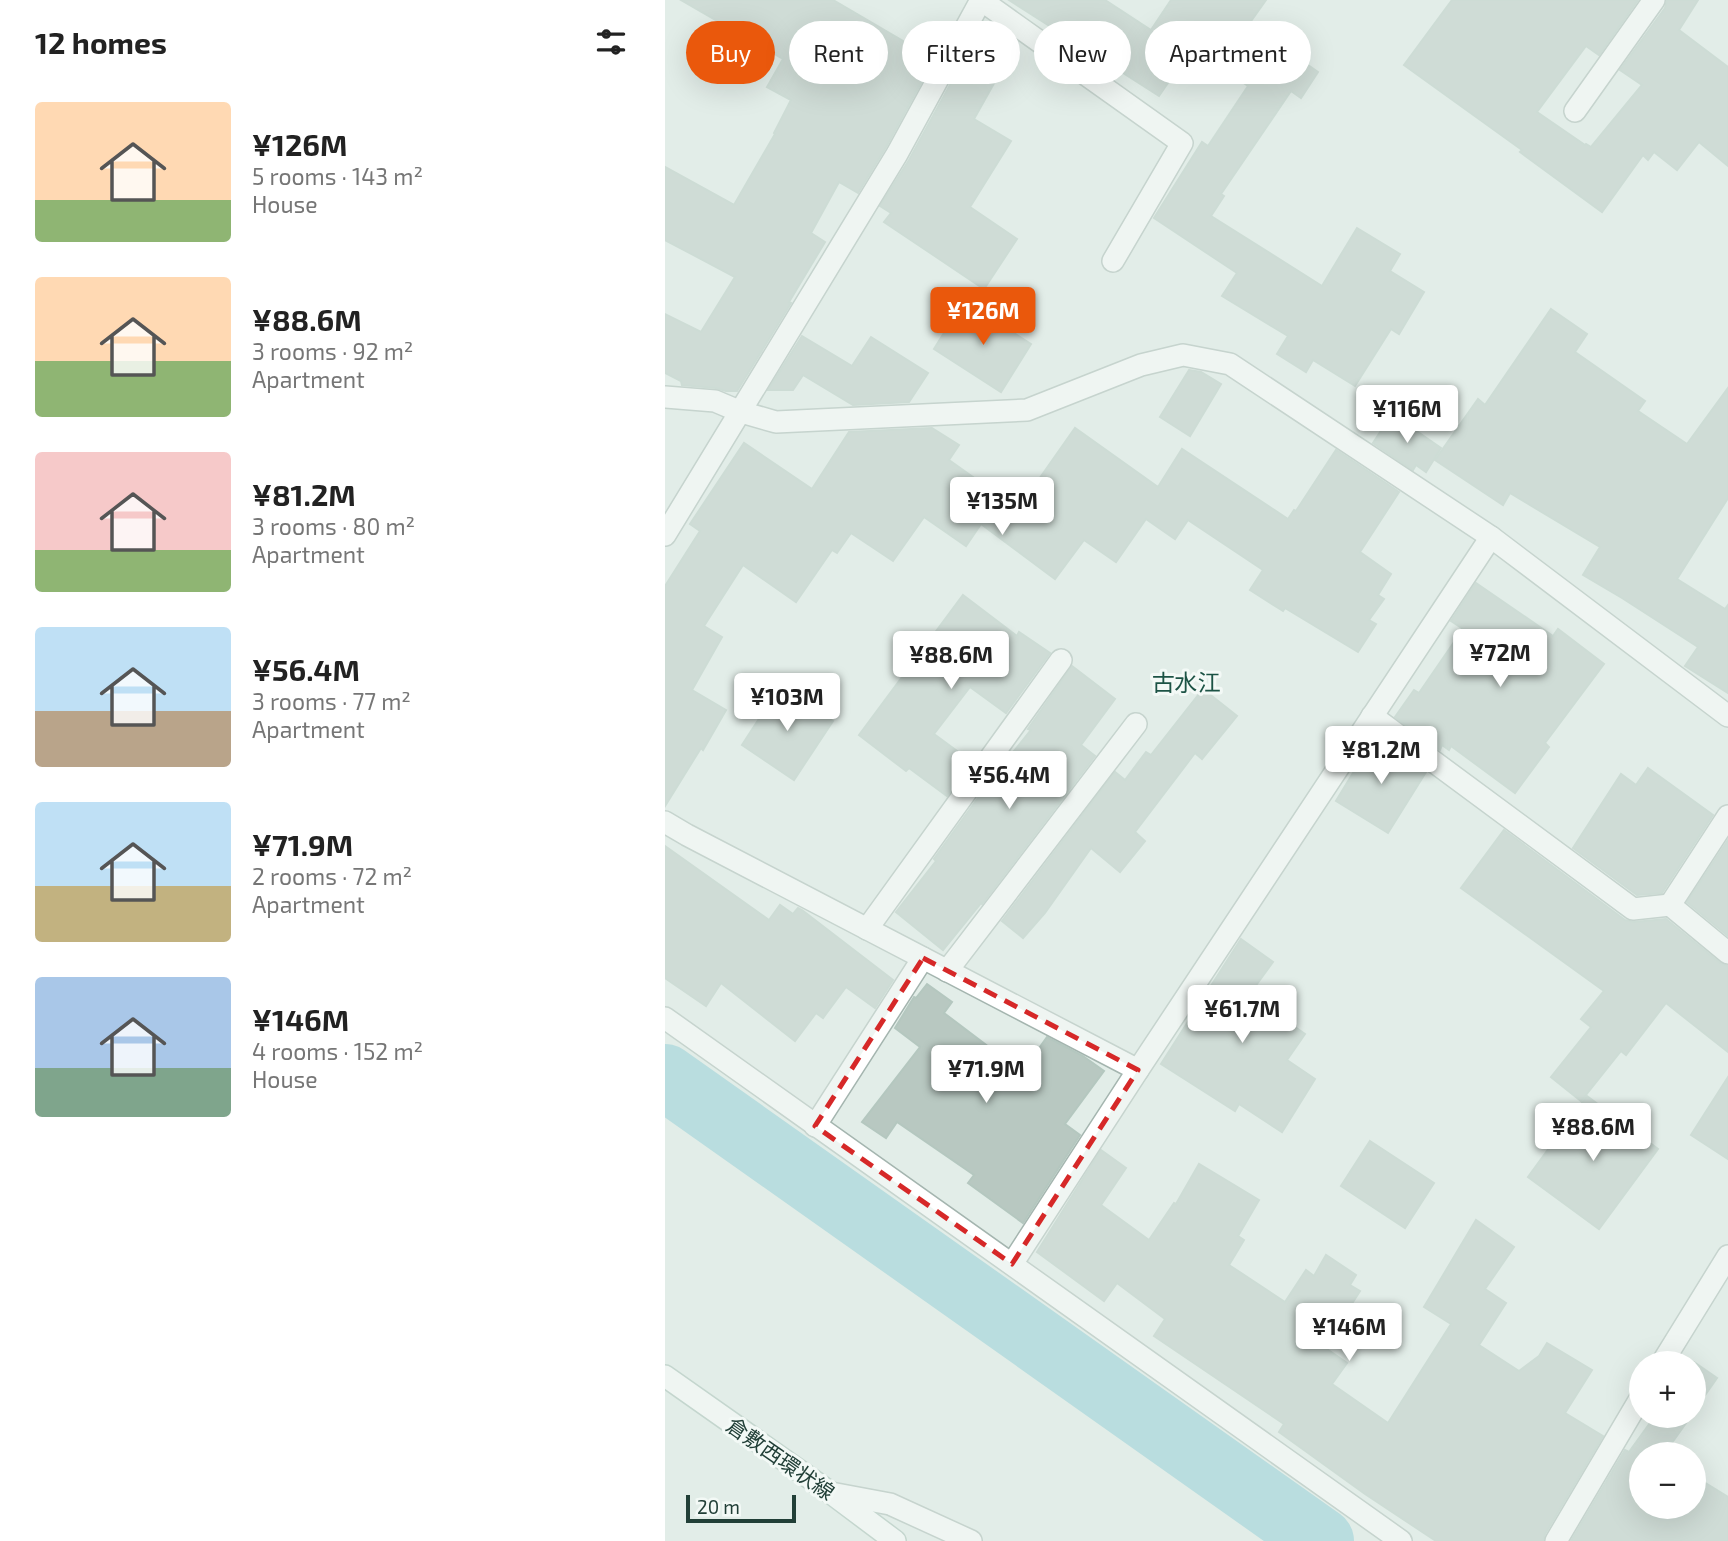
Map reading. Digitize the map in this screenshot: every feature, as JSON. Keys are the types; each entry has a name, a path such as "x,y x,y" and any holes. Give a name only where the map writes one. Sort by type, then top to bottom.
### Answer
{"street":[{"path":"665,535 897,154 981,0 1182,144 1113,261"},
{"path":"1575,111 1654,0"},
{"path":"665,397 715,401 776,422 1027,410 1141,365 1183,355 1230,364 1491,537 1728,716"},
{"path":"1012,1264 1491,537"},
{"path":"867,929 1061,660"},
{"path":"1372,716 1633,909 1670,905 1728,953"},
{"path":"947,971 1136,724"},
{"path":"1670,905 1728,816"},
{"path":"665,822 1138,1070"},
{"path":"815,1126 923,958"},
{"path":"665,1018 1401,1541"},
{"path":"1669,1351 1728,1256"},
{"name":"倉敷西環状線","path":"665,1376 895,1541"},
{"path":"1556,1541 1629,1416"},
{"path":"831,1493 890,1504 971,1541"}],"highlighted area":[{"path":"923,958 1138,1070 1012,1264 815,1126"}],"building":[{"path":"681,0 833,0 869,21 789,21 789,84 888,84 888,32 902,40 902,84 920,84 858,193 839,182 811,233 825,242 737,391 682,385 681,381 665,373 665,314 701,332 735,277 665,240 665,167 734,205 775,134 791,100 767,87 769,84 775,84 775,73 783,59 775,54 775,21 717,21"},
{"path":"1009,0 1105,0 1145,26 1145,84 1167,84 1159,96 1131,78 1131,21 1042,21"},
{"path":"1171,0 1266,0 1251,21 1157,21"},
{"path":"1452,0 1638,0 1599,55 1586,46 1537,112 1591,147 1642,85 1620,70 1665,8 1667,0 1698,0 1679,30 1728,67 1728,166 1699,142 1677,170 1654,152 1648,160 1643,155 1602,212 1404,65"},
{"path":"1311,67 1318,72 1311,83"},
{"path":"951,84 994,84 974,119 1011,141 970,207 1017,239 984,289 884,222 891,213 880,206"},
{"path":"1245,84 1310,84 1301,98 1291,91 1221,194 1224,196 1211,216 1322,286 1357,228 1400,254 1390,271 1424,292 1399,334 1391,329 1355,386 1313,360 1306,372 1277,354 1288,336 1222,296 1237,273 1154,218 1202,142 1208,146 1248,86"},
{"path":"964,301 1031,344 1001,392 934,349"},
{"path":"1551,309 1587,334 1575,352 1645,401 1638,411 1687,444 1728,388 1728,498 1677,579 1725,609 1728,605 1728,693 1685,666 1698,647 1583,575 1600,547 1510,493 1503,505 1435,460 1478,399 1485,405"},
{"path":"802,336 852,366 871,337 928,373 909,402 853,405 803,375 793,390 768,390"},
{"path":"1189,370 1201,372 1221,384 1190,436 1160,417"},
{"path":"1392,414 1441,448 1426,472 1416,465 1413,470 1373,443"},
{"path":"932,428 959,445 949,460 1018,509 1075,428 1158,487 1182,449 1288,519 1336,450 1399,492 1360,552 1391,574 1378,595 1384,599 1369,620 1376,624 1358,652 1285,608 1283,611 1250,590 1263,570 1188,520 1175,539 1146,519 1116,562 1084,540 1055,579 981,524 966,546 924,517 893,561 851,533 837,553 832,550 796,602 743,565 704,626 722,637 692,690 726,710 665,806 665,586 700,531 690,524 744,443 812,489 849,432"},
{"path":"1476,583 1553,636 1558,629 1604,664 1545,743 1549,747 1515,793 1451,746 1449,750 1442,745 1440,750 1395,717 1414,690 1419,693 1463,629 1451,621"},
{"path":"963,595 1017,636 1019,632 1050,653 1006,713 970,687 934,734 972,762 947,796 909,768 906,771 859,735"},
{"path":"1072,666 1115,699 1081,745 1095,756 982,904 943,950 896,912 936,861 934,859 993,777 1031,730 1028,729"},
{"path":"781,685 833,721 794,780 742,745"},
{"path":"1203,689 1237,716 1202,759 1195,753 1135,832 1145,841 1120,872 1091,848 1045,913 1023,938 1002,921 1115,772 1125,780 1146,752 1151,755"},
{"path":"1380,739 1426,772 1388,833 1336,801 1364,755 1367,758"},
{"path":"1648,768 1713,815 1662,893 1637,895 1573,848 1621,774 1636,785"},
{"path":"1504,830 1625,920 1634,922 1666,919 1720,963 1728,966 1728,1052 1666,1003 1626,1055 1621,1051 1581,1101 1551,1077 1591,1027 1581,1019 1604,991 1461,888"},
{"path":"1728,840 1728,936 1687,902"},
{"path":"665,846 769,920 780,905 793,914 798,908 802,910 893,980 875,1008 846,987 823,1018 816,1013 795,1041 721,983 706,1006 665,978"},
{"path":"1241,939 1273,962 1249,995 1305,1034 1287,1060 1315,1079 1282,1132 1239,1104 1235,1111 1161,1064"},
{"path":"927,984 952,1002 944,1013 1022,1072 1047,1037 1083,1056 1104,1071 1065,1124 1080,1135 1023,1223 968,1183 974,1175 897,1122 886,1138 862,1122 920,1047 895,1028 914,997 916,998"},
{"path":"1728,1077 1728,1159 1691,1135"},
{"path":"1587,1096 1658,1149 1599,1229 1528,1177"},
{"path":"1370,1141 1434,1183 1405,1228 1341,1186"},
{"path":"1101,1150 1126,1168 1101,1205 1149,1240 1174,1203 1176,1204 1199,1164 1259,1200 1238,1236 1244,1240 1229,1265 1285,1302 1306,1270 1314,1276 1326,1255 1356,1275 1350,1285 1360,1291 1324,1347 1347,1363 1332,1384 1388,1423 1451,1324 1424,1307 1476,1220 1514,1247 1485,1289 1506,1303 1479,1345 1519,1371 1539,1356 1547,1343 1592,1370 1565,1413 1603,1436 1543,1541 1436,1541 1279,1432 1284,1424 1154,1336 1165,1319 1117,1283 1104,1301 1037,1252"},
{"path":"1706,1370 1717,1378 1706,1394"},
{"path":"1646,1428 1682,1428 1673,1442 1636,1442"},
{"path":"1625,1450 1629,1452 1629,1519 1706,1519 1706,1483 1728,1497 1728,1541 1571,1541"}],"waterway":[{"path":"665,1077 1321,1541"}],"district":[{"name":"古水江","path":"1186,682"}]}
